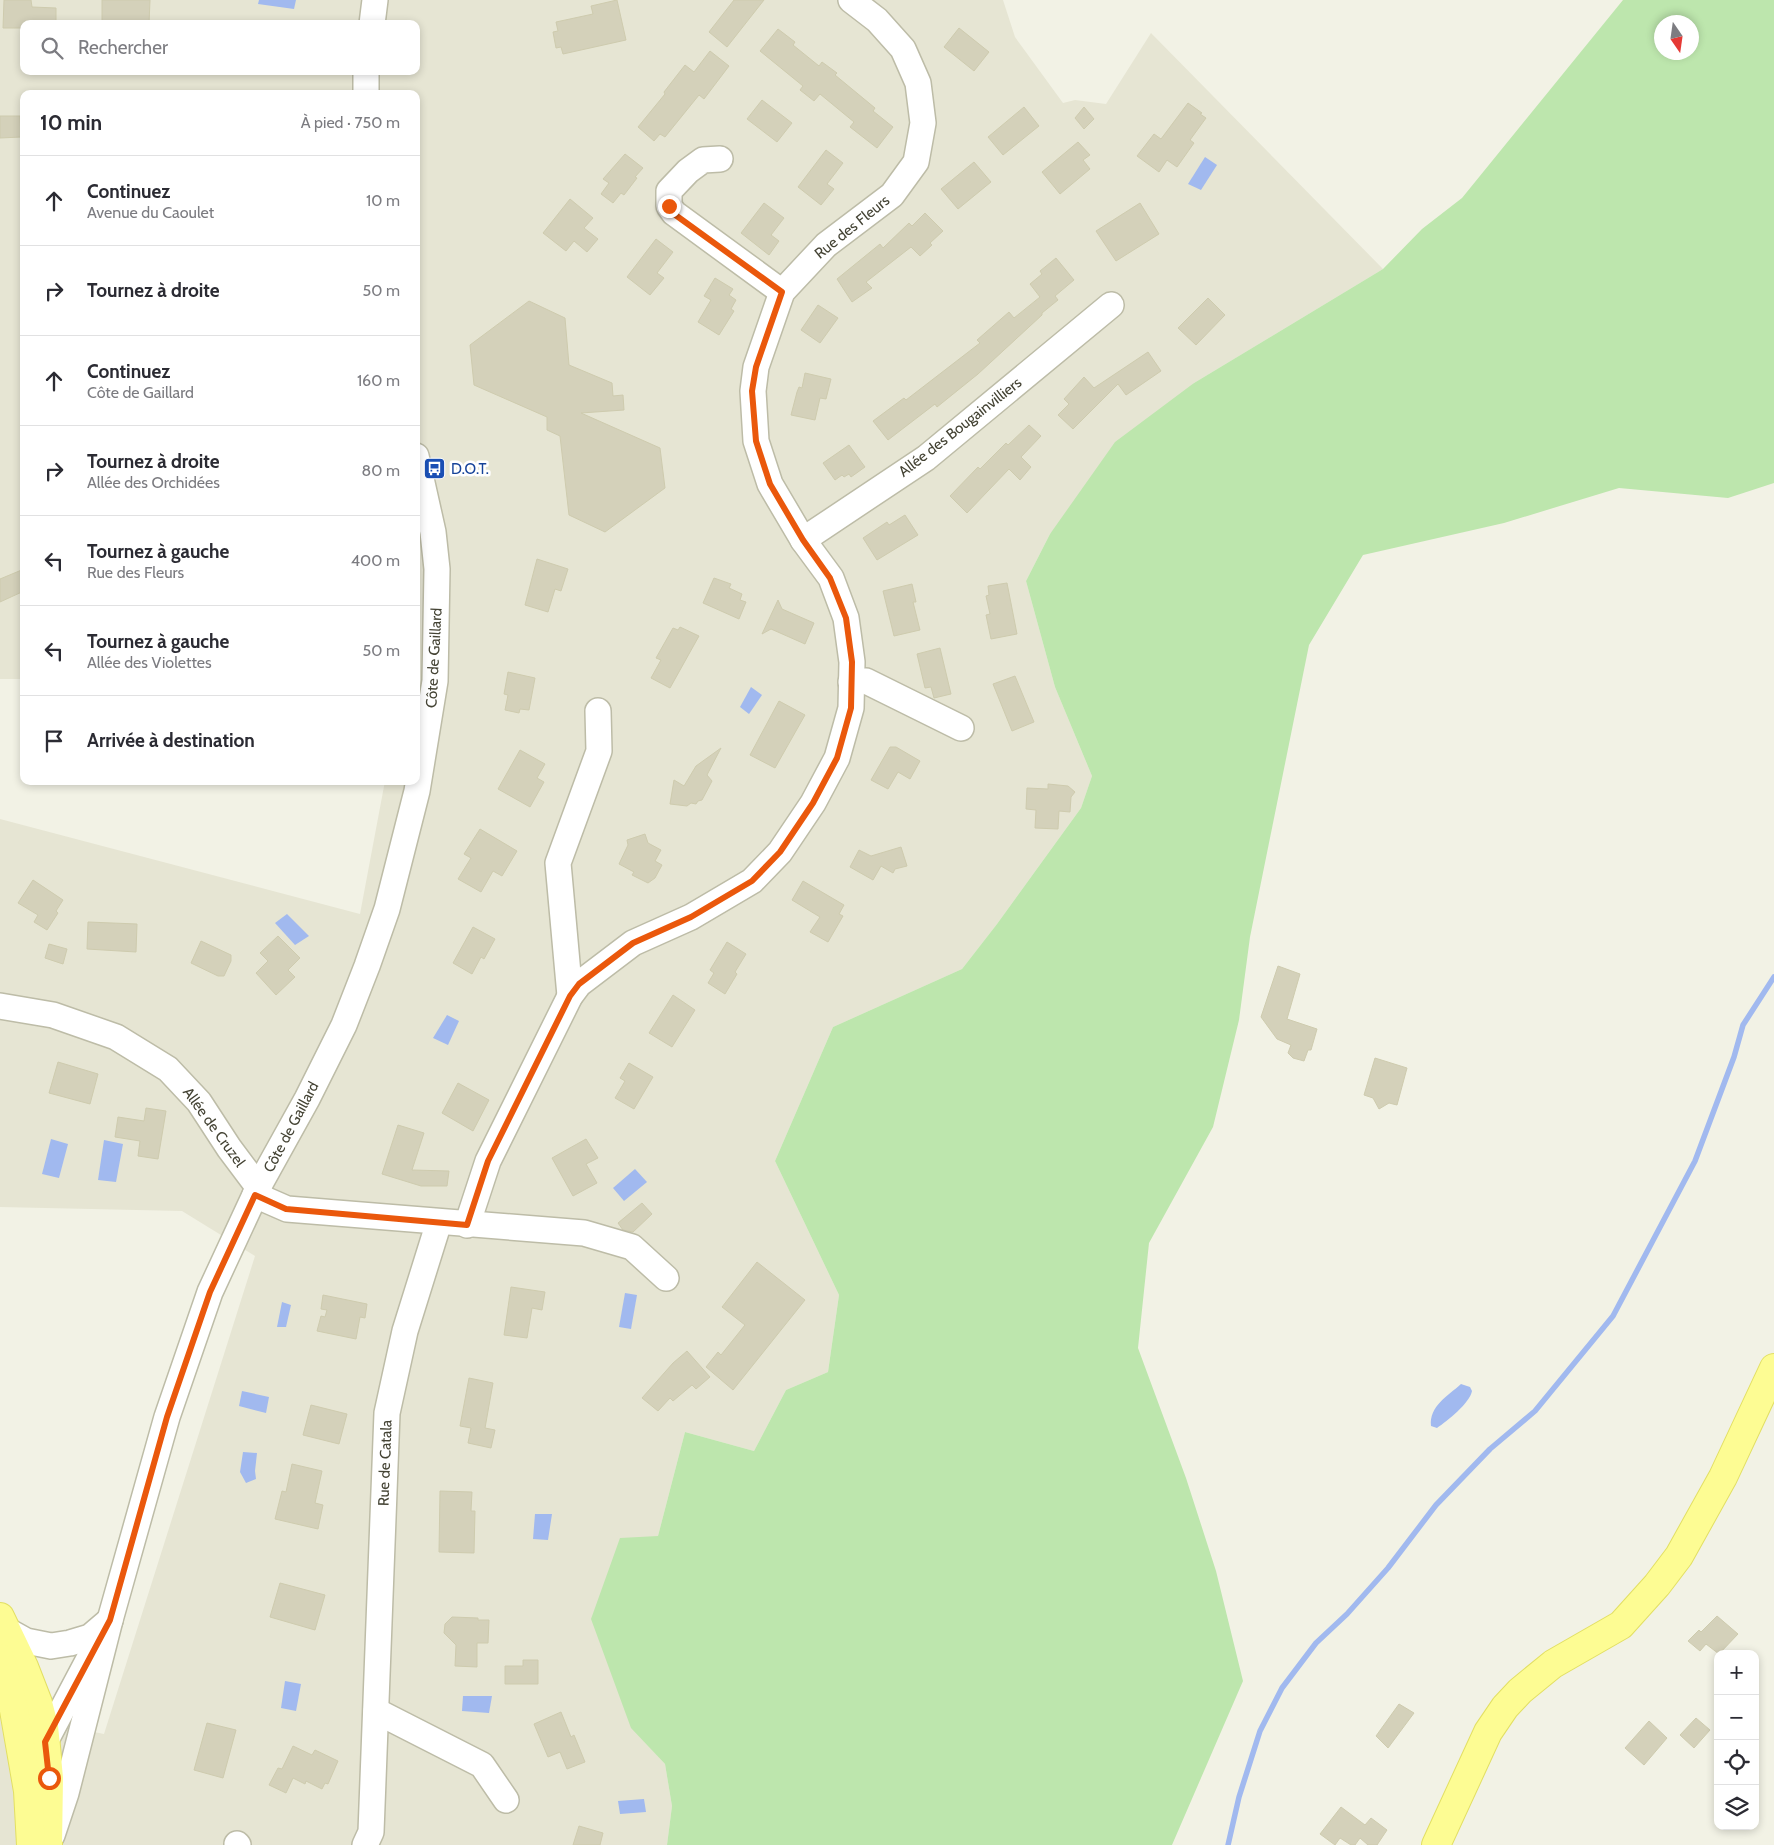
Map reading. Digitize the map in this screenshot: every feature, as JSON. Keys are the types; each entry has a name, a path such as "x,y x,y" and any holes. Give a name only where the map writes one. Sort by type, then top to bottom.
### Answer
{"main road":[{"path":"1436,1845 1488,1732 1505,1707 1520,1691 1553,1664 1621,1625 1680,1556 1723,1477 1774,1368"},
{"path":"4,1624 24,1667 47,1732 49,1778 48,1845"},
{"path":"0,1658 14,1710 28,1791 31,1845"}],"street":[{"path":"372,20 375,0"},
{"name":"Rue des Fleurs","path":"467,1225 488,1161 570,996 579,984 633,943 691,917 752,881 780,852 813,803 837,758 851,708 852,662 846,618 830,578 803,540 770,484 756,441 752,391 756,367 782,292 826,244 892,195 916,162 923,123 918,83 902,49 877,20 851,0"},
{"path":"366,75 366,90"},
{"path":"720,159 703,160 688,171 669,191 669,206 674,214 782,292"},
{"name":"Allée des Bougainvilliers","path":"803,540 926,458 1111,305"},
{"name":"Côte de Gaillard","path":"420,475 432,532 437,568 435,681 420,773"},
{"path":"851,682 866,681 961,728"},
{"path":"570,996 558,863 599,751 598,711"},
{"name":"Côte de Gaillard","path":"48,1845 66,1793 110,1620 167,1417 210,1292 257,1192 344,1025 387,909 418,785"},
{"name":"Allée de Cruzel","path":"0,1006 53,1015 116,1037 168,1069 199,1102 257,1192"},
{"path":"257,1192 286,1209 584,1233 632,1247 666,1278"},
{"name":"Rue de Catala","path":"365,1845 371,1832 387,1413 405,1331 439,1222"},
{"path":"4,1624 26,1640 51,1646 90,1637 110,1620"},
{"path":"28,1791 47,1732 110,1620"},
{"path":"14,1710 47,1732 68,1726 85,1717"},
{"path":"376,1711 482,1764 506,1800"}],"shaded area":[{"path":"0,0 1003,0 1015,37 1063,103 1075,100 1106,104 1151,33 1383,269 1194,383 1050,534 1026,581 1055,687 1092,776 1081,808 962,969 833,1027 775,1161 839,1295 828,1372 786,1390 754,1451 685,1432 658,1536 631,1727 665,1764 672,1806 667,1845 0,1845 0,1713 104,1734 255,1256 182,1211 0,1207 0,819 360,914 384,785 420,785 420,90 20,90 20,679 0,679"}],"green space":[{"path":"1623,0 1774,0 1774,483 1728,498 1619,488 1504,523 1363,555 1309,645 1250,937 1239,1020 1213,1127 1149,1243 1138,1348 1186,1478 1216,1571 1243,1681 1172,1845 667,1845 672,1806 665,1764 631,1728 591,1619 620,1538 658,1536 685,1432 754,1451 786,1390 828,1372 839,1295 775,1161 833,1027 962,969 1081,808 1092,776 1055,687 1026,581 1050,534 1115,442 1194,383 1383,269 1422,229 1462,198"}],"water":[{"path":"259,0 296,0 294,9 258,4"},
{"path":"1205,157 1217,165 1201,190 1188,184"},
{"path":"751,687 762,695 749,714 740,707"},
{"path":"287,914 309,936 295,945 275,923"},
{"path":"447,1015 459,1021 448,1045 433,1038"},
{"path":"51,1139 68,1144 59,1178 42,1174"},
{"path":"104,1140 123,1144 116,1182 98,1180"},
{"path":"635,1169 647,1182 624,1201 613,1188"},
{"path":"625,1293 637,1295 631,1329 619,1327"},
{"path":"282,1302 291,1305 286,1327 277,1327"},
{"path":"1461,1384 1470,1387 1472,1391 1467,1401 1437,1428 1431,1426 1431,1419 1436,1407"},
{"path":"242,1391 269,1397 266,1413 239,1406"},
{"path":"243,1452 257,1453 256,1479 246,1483 240,1472"},
{"path":"535,1514 552,1514 548,1540 533,1539"},
{"path":"285,1681 301,1684 296,1711 281,1708"},
{"path":"463,1696 492,1696 489,1713 462,1711"},
{"path":"644,1799 646,1812 620,1814 618,1801"}],"building":[{"path":"4,0 31,0 32,7 56,8 56,20 20,20 20,28 3,28"},
{"path":"102,0 150,0 149,20 102,20"},
{"path":"617,0 626,40 563,54 561,47 556,48 553,32 558,31 556,22 593,14 591,6"},
{"path":"734,0 764,0 727,47 709,32"},
{"path":"959,28 989,52 974,71 944,47"},
{"path":"778,29 795,42 793,45 819,66 822,62 837,73 835,75 875,108 873,111 893,127 877,148 850,127 854,122 820,94 814,101 800,90 803,86 760,51"},
{"path":"710,51 729,66 704,99 699,95 665,137 660,134 654,141 638,127 665,94 664,92 685,65 694,72"},
{"path":"762,100 792,123 777,142 747,119"},
{"path":"1188,103 1206,118 1190,140 1194,143 1177,167 1167,160 1159,172 1137,156 1154,134 1161,139"},
{"path":"1024,107 1039,126 1003,155 988,137"},
{"path":"1084,107 1094,119 1084,129 1075,118"},
{"path":"0,116 20,116 20,137 0,138"},
{"path":"1078,142 1090,155 1083,160 1090,169 1060,194 1042,172"},
{"path":"826,150 843,163 827,184 834,189 821,205 798,187"},
{"path":"625,154 643,168 624,195 621,193 613,203 601,194 609,183 603,179"},
{"path":"974,162 991,182 958,209 941,189"},
{"path":"570,199 593,218 584,228 598,239 587,252 574,241 566,251 543,233"},
{"path":"764,203 784,218 771,235 779,241 769,255 741,233"},
{"path":"1140,203 1159,234 1116,261 1096,231"},
{"path":"925,213 943,231 930,243 932,245 920,256 911,247 866,282 872,288 852,302 837,279 880,244 883,248 909,223 912,226"},
{"path":"656,239 673,252 657,273 664,278 650,295 627,277"},
{"path":"1056,258 1074,280 1055,296 1058,300 978,374 937,407 935,404 888,440 873,421 904,398 906,400 980,343 977,340 1009,312 1014,318 1040,297 1030,284 1042,274 1040,271"},
{"path":"715,278 733,289 729,295 736,300 731,309 734,311 719,335 698,322 711,300 704,296"},
{"path":"1208,298 1225,315 1196,345 1178,328"},
{"path":"529,301 565,318 569,365 612,383 613,396 623,395 624,410 581,413 660,448 665,488 605,532 569,515 560,436 547,430 547,417 474,385 470,345"},
{"path":"818,305 838,318 820,343 801,330"},
{"path":"1148,352 1161,371 1126,395 1118,384 1073,429 1058,415 1069,404 1064,399 1084,377 1094,388"},
{"path":"805,373 831,379 826,399 820,398 815,420 791,415 799,387 802,388"},
{"path":"1029,425 1041,436 1021,457 1031,467 1020,480 1009,469 967,513 950,496 978,467 980,469 1006,443 1008,445"},
{"path":"849,445 865,467 851,477 849,474 844,477 842,475 835,480 823,463"},
{"path":"905,515 918,535 877,560 863,538 887,522 889,525"},
{"path":"537,559 568,569 561,591 555,589 548,612 525,605"},
{"path":"20,571 20,593 0,602 0,579"},
{"path":"714,578 731,584 729,588 742,594 740,600 746,602 739,619 703,603"},
{"path":"1007,583 1017,634 991,639 986,615 990,614 986,596 989,595 988,586"},
{"path":"912,584 916,602 913,602 920,630 894,636 883,591"},
{"path":"778,600 782,609 814,623 805,644 771,629 762,634"},
{"path":"680,627 699,636 670,688 651,678 661,660 656,658 673,628 678,630"},
{"path":"940,648 951,694 934,698 931,687 925,688 917,654"},
{"path":"508,672 535,678 529,710 520,709 519,713 505,710 508,695 504,694"},
{"path":"1015,676 1034,722 1012,731 993,684"},
{"path":"779,701 805,715 775,768 750,755"},
{"path":"890,747 896,747 920,761 910,779 898,772 888,789 871,780"},
{"path":"721,748 707,775 712,781 702,800 687,806 670,804 674,780 684,786 696,766"},
{"path":"520,750 545,764 537,778 544,782 530,807 498,789"},
{"path":"1048,784 1068,786 1075,792 1071,797 1070,812 1059,811 1058,829 1035,828 1036,810 1026,809 1027,788 1048,789"},
{"path":"480,829 517,851 502,876 493,871 481,892 458,879 471,858 464,854"},
{"path":"645,834 648,843 661,850 655,861 662,865 655,878 648,883 632,875 634,872 619,864 628,845 627,840"},
{"path":"901,847 907,866 895,869 893,873 881,866 873,880 850,867 859,850 871,856"},
{"path":"33,880 63,900 56,911 58,913 47,930 34,922 38,915 18,903"},
{"path":"803,881 844,905 839,914 843,916 828,942 810,932 820,917 792,900"},
{"path":"88,922 137,924 136,952 87,949"},
{"path":"473,927 495,939 484,959 481,957 472,974 453,963"},
{"path":"278,936 300,958 288,970 295,977 276,995 256,973 268,961 260,953"},
{"path":"201,941 231,955 231,961 224,976 218,976 191,963"},
{"path":"727,942 746,954 725,994 708,983 714,973 710,970"},
{"path":"49,944 67,949 63,964 45,958"},
{"path":"1278,966 1300,974 1287,1019 1317,1029 1311,1050 1308,1050 1304,1061 1293,1058 1288,1053 1291,1045 1277,1039 1261,1017"},
{"path":"673,995 695,1010 672,1047 649,1033"},
{"path":"1375,1058 1407,1068 1397,1105 1389,1103 1379,1109 1373,1098 1364,1095"},
{"path":"58,1062 98,1074 90,1104 49,1093"},
{"path":"629,1063 653,1077 634,1109 615,1098 625,1081 620,1078"},
{"path":"458,1083 489,1100 473,1131 442,1113"},
{"path":"146,1108 166,1111 158,1159 138,1156 140,1141 115,1137 118,1117 144,1121"},
{"path":"398,1125 424,1133 412,1170 449,1171 447,1186 421,1186 382,1174"},
{"path":"586,1139 598,1158 586,1164 597,1183 573,1196 552,1158"},
{"path":"642,1203 652,1214 633,1232 623,1230 618,1223"},
{"path":"757,1262 805,1300 733,1390 706,1367 718,1352 721,1355 745,1325 722,1307"},
{"path":"511,1287 545,1292 542,1310 532,1308 527,1338 504,1335"},
{"path":"323,1295 367,1304 365,1318 360,1317 356,1339 317,1331 321,1316 325,1317 327,1310 321,1309"},
{"path":"687,1351 710,1377 696,1389 692,1385 673,1401 670,1398 658,1411 642,1398 673,1363"},
{"path":"469,1378 493,1383 485,1428 495,1430 491,1448 468,1443 471,1428 460,1426"},
{"path":"311,1405 347,1414 339,1444 303,1435"},
{"path":"292,1464 322,1471 315,1503 323,1505 318,1529 275,1519 282,1491 286,1492"},
{"path":"440,1491 472,1492 471,1511 475,1511 474,1553 439,1552"},
{"path":"280,1583 325,1595 315,1630 270,1617"},
{"path":"1717,1616 1738,1634 1723,1650 1714,1650 1706,1644 1700,1651 1688,1641 1699,1630 1701,1632"},
{"path":"452,1617 489,1620 488,1643 477,1643 477,1667 455,1666 456,1645 444,1633 445,1624"},
{"path":"523,1660 538,1660 538,1684 505,1684 505,1666 523,1666"},
{"path":"1399,1704 1414,1713 1388,1748 1376,1736"},
{"path":"561,1712 571,1737 574,1735 585,1762 567,1769 560,1752 548,1757 534,1724"},
{"path":"1696,1718 1710,1730 1694,1748 1680,1735"},
{"path":"1649,1721 1667,1738 1644,1765 1625,1748"},
{"path":"207,1723 236,1730 223,1778 194,1770"},
{"path":"293,1746 312,1755 315,1750 338,1761 328,1784 325,1783 322,1789 306,1781 305,1784 293,1778 286,1793 269,1785 278,1768 282,1769"},
{"path":"1341,1807 1365,1825 1371,1818 1387,1830 1377,1845 1368,1845 1360,1838 1355,1845 1351,1845 1340,1838 1335,1845 1320,1834"},
{"path":"579,1826 603,1833 600,1845 573,1845"}],"waterway":[{"path":"1228,1845 1239,1797 1260,1731 1282,1688 1316,1643 1347,1614 1388,1568 1436,1505 1490,1449 1535,1411 1613,1316 1695,1161 1734,1057 1743,1025 1774,977"}],"place":[{"name":"D.O.T.","path":"435,469"}],"route":[{"path":"49,1778 45,1742 110,1620 167,1417 210,1292 255,1195 286,1209 467,1225 488,1161 570,996 579,984 633,943 691,917 752,881 780,852 813,803 837,758 851,708 852,662 846,618 830,578 803,540 770,484 756,441 752,391 756,367 782,292 674,214 669,206"}]}
